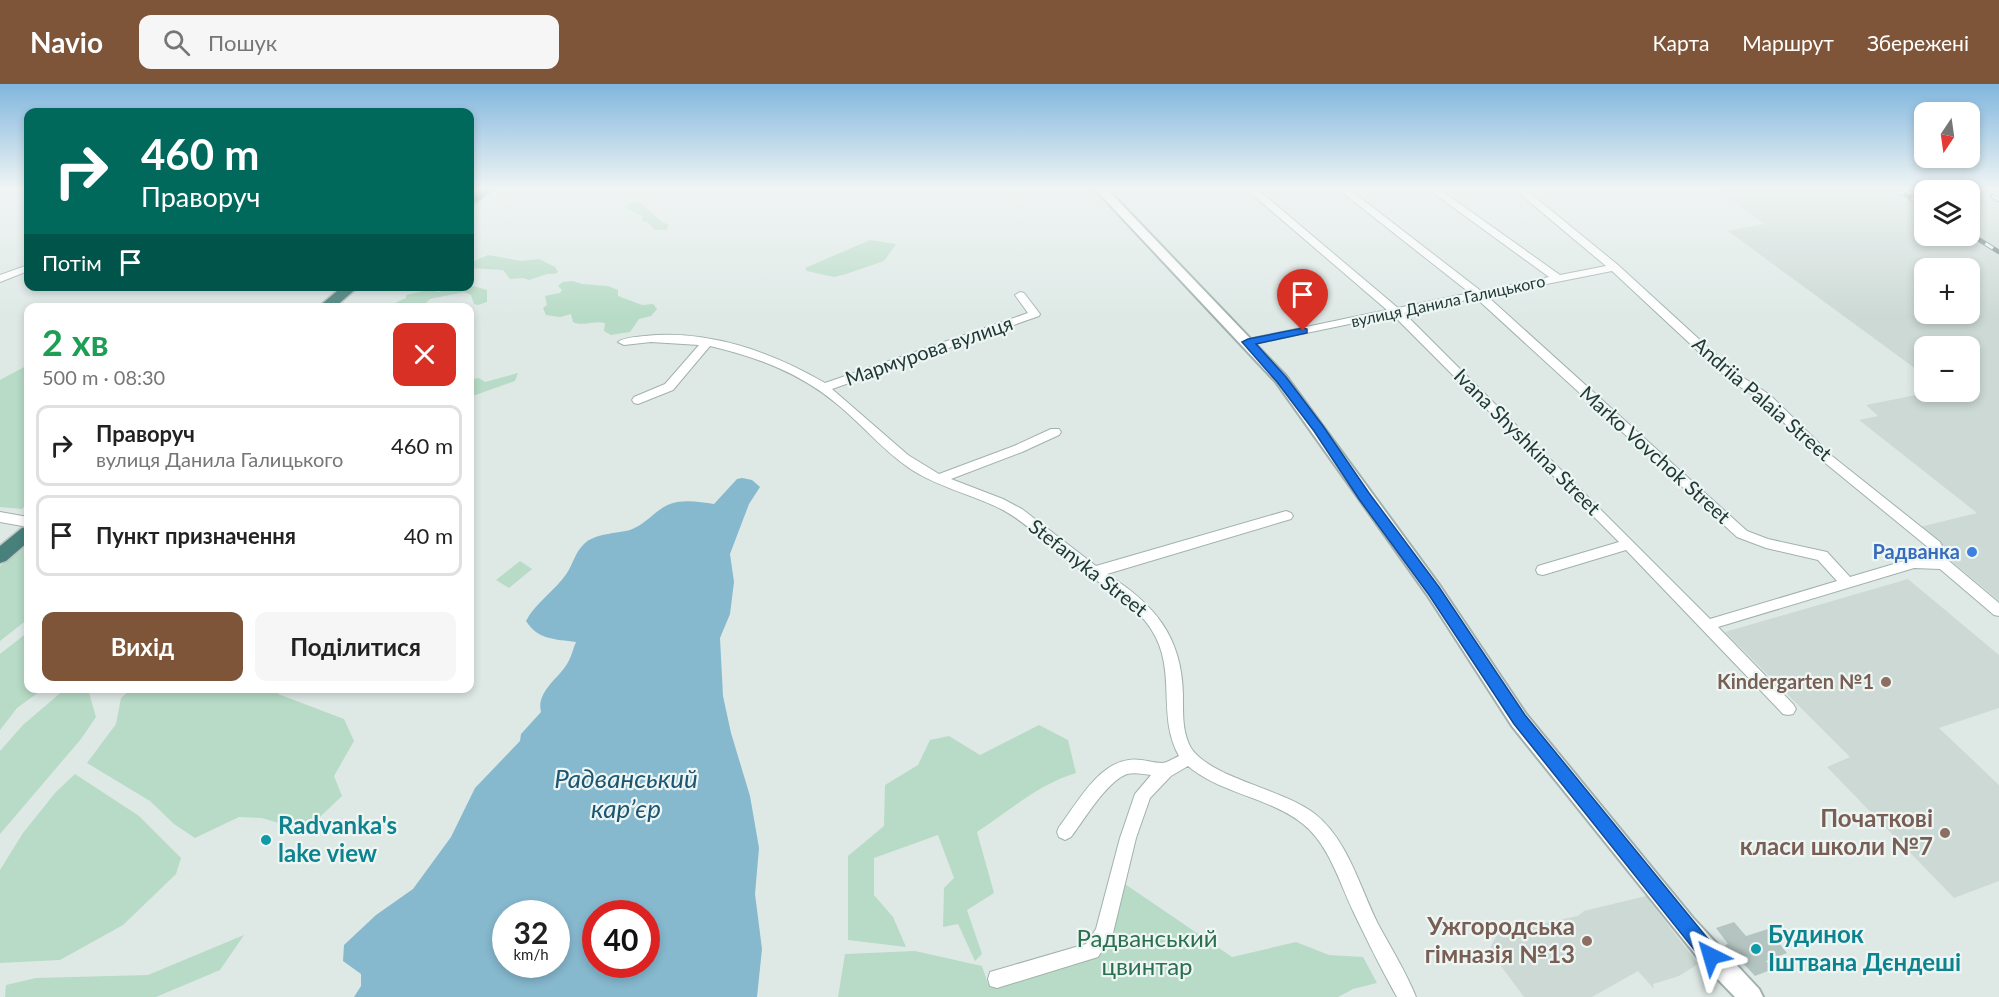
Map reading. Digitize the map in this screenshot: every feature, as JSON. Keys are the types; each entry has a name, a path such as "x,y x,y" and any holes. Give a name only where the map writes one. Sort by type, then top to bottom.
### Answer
{"highway":[{"path":"330,303 346,291"},
{"path":"0,556 24,536"}],"street":[{"path":"1142,232 1281,379 1434,591 1524,726 1698,941 1751,997"},
{"name":"Ivana Shyshkina Street","path":"1301,232 1396,312 1629,544 1788,709"},
{"name":"Marko Vovchok Street","path":"1398,232 1479,295 1742,534 1766,543 1822,555 1847,583"},
{"path":"1492,232 1557,278"},
{"name":"Andriia Palaia Street","path":"1571,232 1614,267 1732,376 1766,398 1828,459 1935,545 1943,564 1999,611"},
{"name":"вулиця Данила Галицького","path":"1248,342 1614,267"},
{"path":"0,279 24,270"},
{"name":"Мармурова вулиця","path":"824,388 838,381 1035,314 1020,295"},
{"name":"Stefanyka Street","path":"624,342 664,339 708,343 762,357 824,388 891,448 925,472 991,499 1022,516 1149,615 1164,637 1174,668 1178,736 1189,758"},
{"path":"638,400 669,387 708,343"},
{"path":"940,479 1055,432"},
{"path":"1095,572 1286,516"},
{"path":"0,518 24,521"},
{"path":"1543,570 1629,544"},
{"path":"1707,625 1914,563 1943,564"},
{"path":"997,980 1092,951 1104,933 1138,804 1149,786 1165,771 1189,758 1235,783 1292,807 1315,824 1334,849 1362,911 1407,997"},
{"path":"1065,832 1111,775 1127,767 1150,767 1165,771"}],"shaded area":[{"path":"1729,232 1914,232 1914,246 1980,246 1980,232 1999,232 1999,601 1950,560 1941,544 1920,527 1977,513 1859,420 1878,416 1866,405 1914,395 1914,402 1980,402 1980,336 1914,336 1914,368"},
{"name":"Kindergarten №1","path":"1908,579 1999,655 1999,708 1939,728 1999,785 1999,881 1954,898 1827,767 1850,757 1725,632"},
{"name":"Ужгородська гімназія №13","path":"1646,896 1698,964 1679,976 1653,984 1654,989 1638,971 1592,997 1524,997 1489,950 1498,933 1578,916 1584,911"}],"green space":[{"path":"870,240 896,244 884,261 846,274 834,277 807,271 805,268"},
{"path":"488,255 521,261 539,259 555,267 558,272 529,280 510,279 503,270 474,268 474,261"},
{"path":"563,282 608,286 618,290 618,296 642,305 653,304 657,309 651,316 639,319 630,332 611,335 604,331 605,323 573,322 571,314 560,317 546,315 543,308 547,305 545,296 560,293 562,290 558,286"},
{"path":"474,286 487,290 487,302 474,304 471,295 464,292 430,299 426,303 395,303 406,298 406,295 424,291 474,291"},
{"path":"24,367 24,507 22,509 0,507 0,380"},
{"path":"518,373 515,381 474,396 474,379 479,378 485,382"},
{"path":"24,547 24,622 0,641 0,566"},
{"path":"520,561 532,569 509,588 496,580"},
{"path":"24,635 24,693 38,693 17,708 0,730 0,654"},
{"path":"60,693 89,693 96,717 81,739 0,834 0,751 23,725"},
{"path":"127,693 278,693 344,719 354,741 334,776 342,796 305,831 262,818 239,817 195,838 174,824 150,801 87,763 116,724 121,698"},
{"path":"1039,725 1068,740 1076,773 1037,791 977,832 994,893 967,910 982,954 975,961 958,924 943,927 944,888 954,878 938,835 874,858 874,895 893,917 906,947 848,940 848,856 884,826 885,785 918,765 930,740 949,736 980,755"},
{"path":"75,774 139,816 181,858 176,874 123,925 60,960 0,963 0,870 23,833 55,793"},
{"name":"Радванський цвинтар","path":"1122,882 1232,957 1296,942 1329,955 1363,957 1377,983 1353,989 1338,997 838,997 845,954 915,951 982,966 988,984 1101,952"},
{"path":"244,935 220,970 156,997 5,997 6,985 36,978 148,975"}],"water":[{"name":"Радванський карʼєр","path":"737,479 752,480 760,487 749,504 730,554 734,582 730,614 720,638 723,696 731,733 750,796 759,848 755,894 762,949 757,997 354,997 361,986 361,974 343,961 344,945 376,915 413,889 451,837 475,788 520,741 521,734 541,712 540,705 545,692 570,659 576,642 548,638 536,632 526,621 530,615 562,579 578,551 588,541 599,536 630,530 670,504 686,501 714,504"}],"building":[{"name":"Будинок Іштвана Дєндеші","path":"1734,922 1746,936 1768,929 1787,953 1766,961 1773,969 1755,976 1742,962 1739,963 1725,945 1728,944 1716,928"}],"railway":[{"path":"1980,240 1999,252"}],"place":[{"name":"Радванка","path":"1972,552"},
{"name":"Kindergarten №1","path":"1886,682"},
{"name":"Початкові класи школи №7","path":"1945,833"},
{"name":"Radvanka's lake view","path":"266,840"},
{"name":"Ужгородська гімназія №13","path":"1587,941"},
{"name":"Будинок Іштвана Дєндеші","path":"1756,949"}],"route":[{"path":"1303,331 1248,342 1281,379 1318,429 1434,591 1519,720 1711,956"}]}
